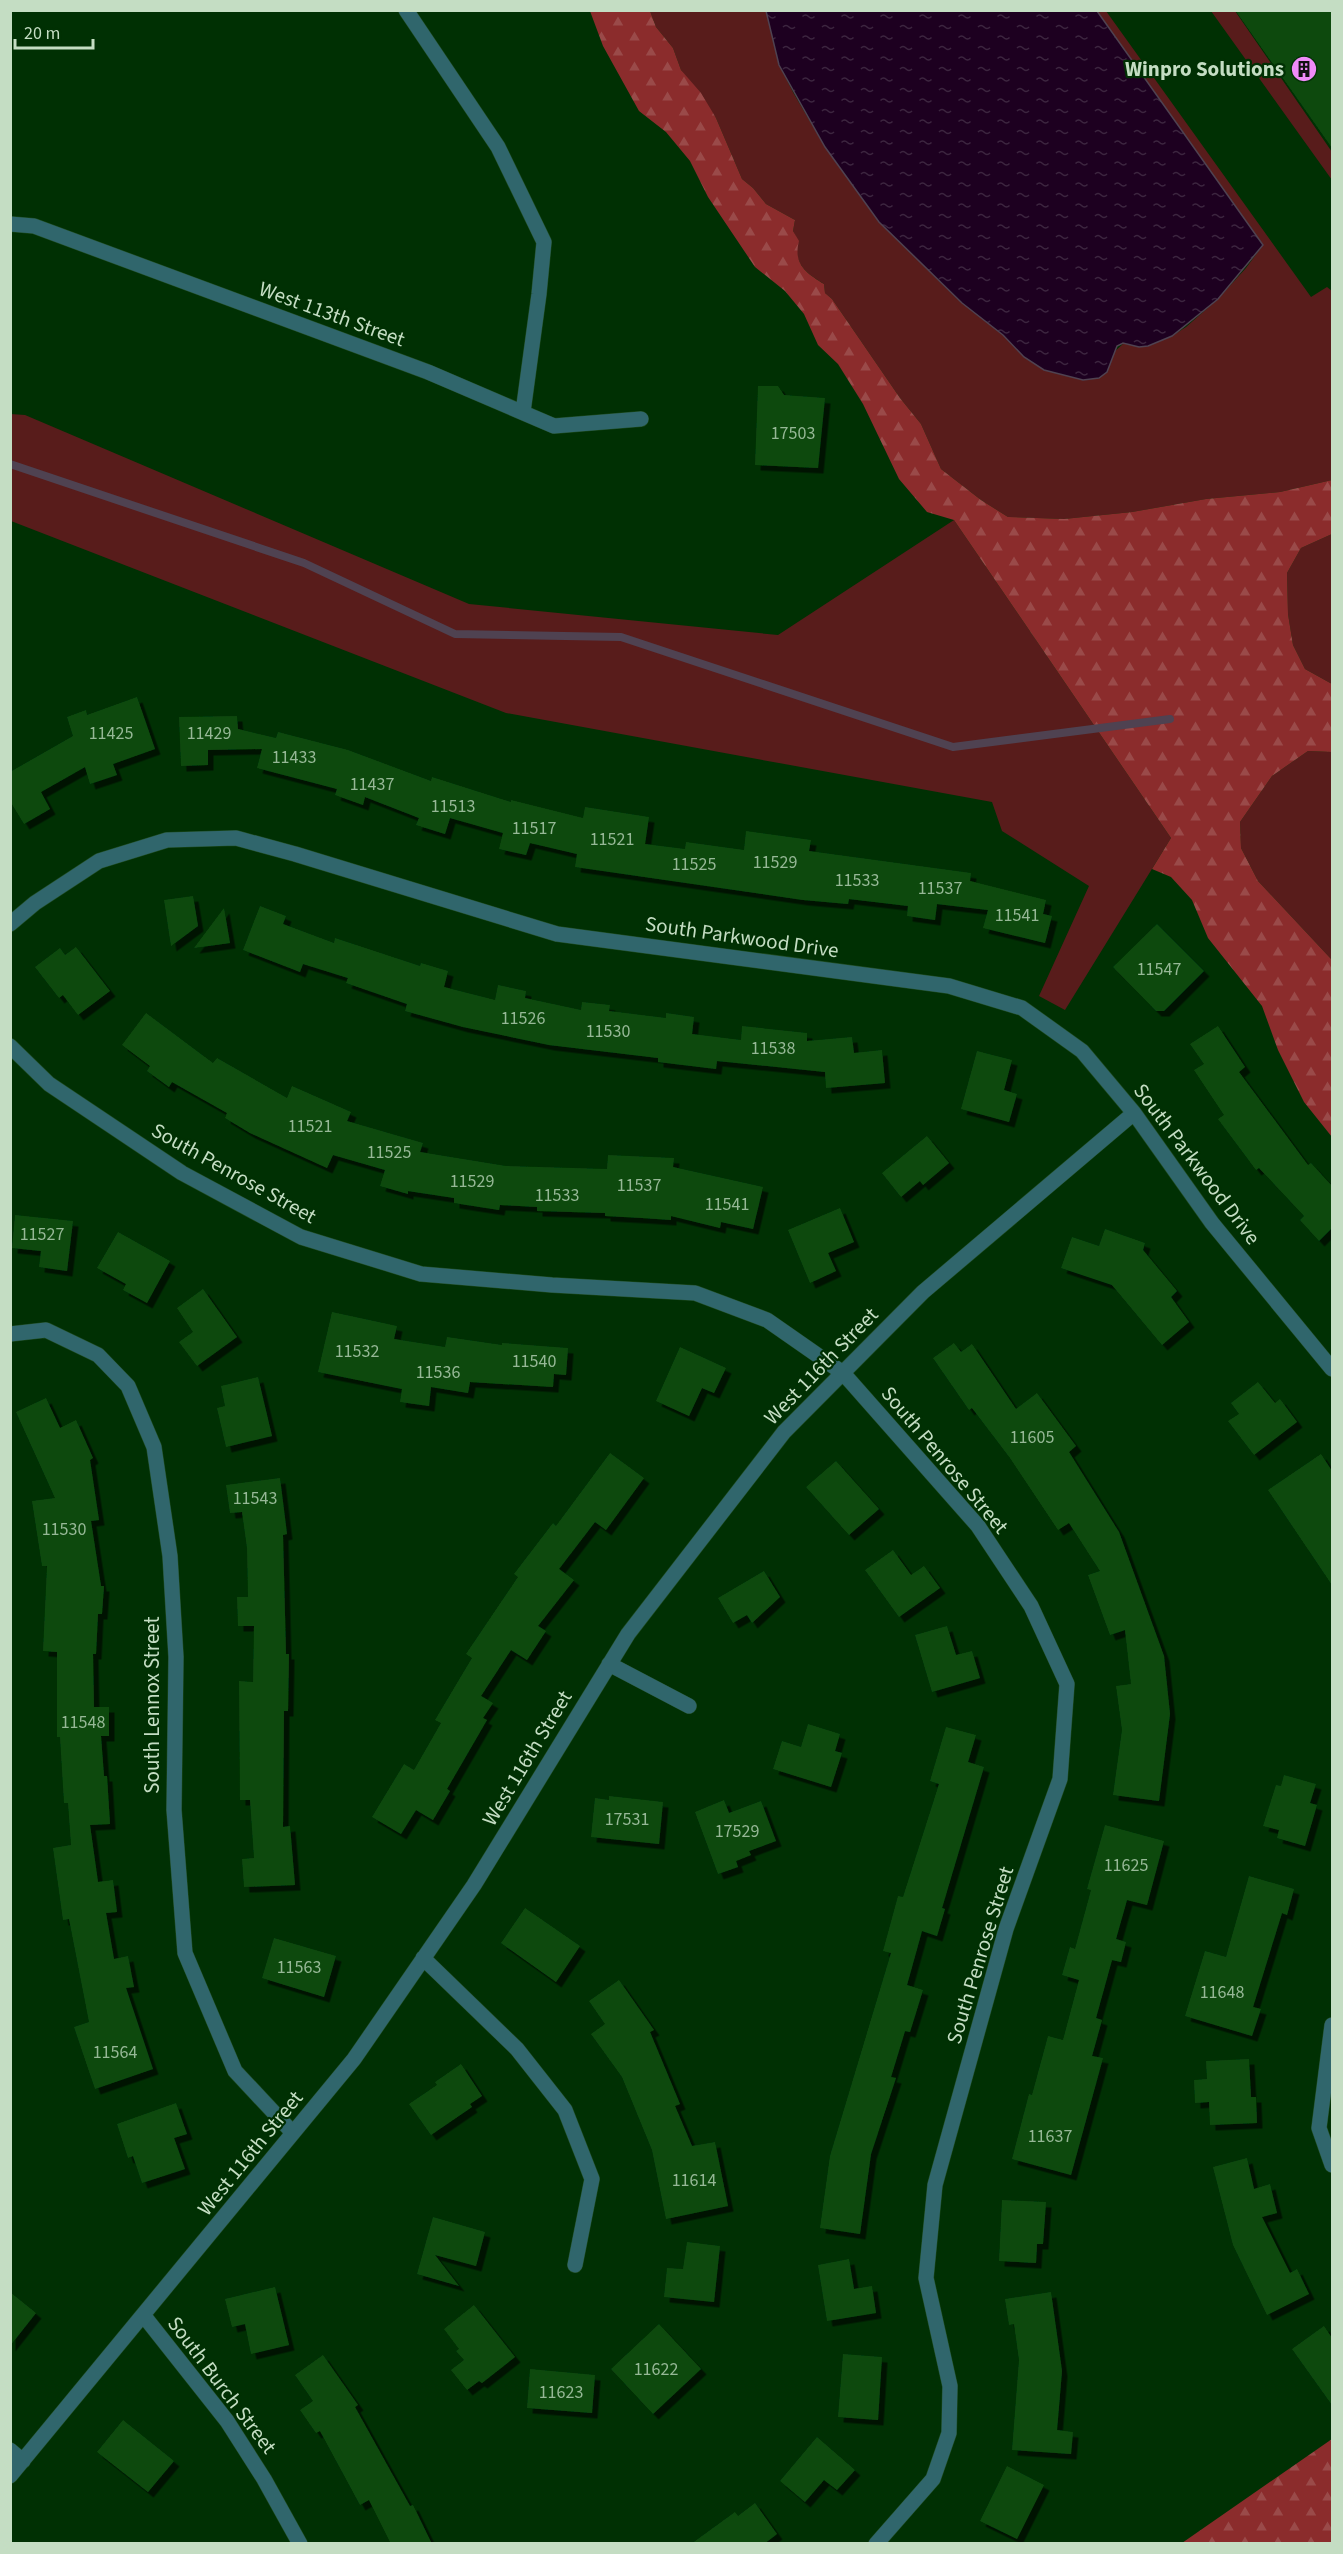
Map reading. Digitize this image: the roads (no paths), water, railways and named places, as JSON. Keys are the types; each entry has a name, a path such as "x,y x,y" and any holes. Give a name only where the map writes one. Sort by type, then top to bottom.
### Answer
{"street":[{"path":"406,10 498,147 544,243 523,412"},
{"name":"West 113th Street","path":"10,224 34,226 428,372 554,426 641,419"},
{"name":"South Parkwood Drive","path":"10,924 35,903 99,861 167,840 236,838 557,934 949,986 1022,1008 1082,1051 1134,1113 1212,1223 1332,1369"},
{"name":"South Penrose Street","path":"10,1046 49,1084 182,1173 301,1237 421,1274 552,1285 694,1293 767,1320 843,1373 978,1526 1031,1606 1067,1684 1060,1779 1006,1929 935,2185 926,2278 950,2386 949,2433 933,2479 876,2544"},
{"name":"West 116th Street","path":"10,2476 354,2059 474,1885 628,1634 784,1432 923,1292 1134,1113"},
{"name":"South Lennox Street","path":"10,1334 46,1330 99,1355 128,1386 154,1447 170,1556 176,1657 174,1810 185,1953 235,2071 293,2133"},
{"path":"609,1664 689,1706"},
{"path":"423,1958 517,2049 565,2110 592,2179 575,2265"},
{"path":"1332,2025 1319,2128 1332,2165"},
{"name":"South Burch Street","path":"144,2316 227,2421 264,2479 300,2544"},
{"path":"10,2450 23,2461"}],"water":[{"path":"766,11 1097,11 1263,245 1218,299 1172,336 1148,346 1139,347 1123,343 1117,346 1107,372 1099,378 1083,380 1044,370 1024,357 1003,335 962,303 879,222 825,147 779,65"}],"waterway":[{"path":"10,464 304,563 455,634 621,637 953,747 1170,719"}],"place":[{"name":"Winpro Solutions","path":"1304,69"}]}
